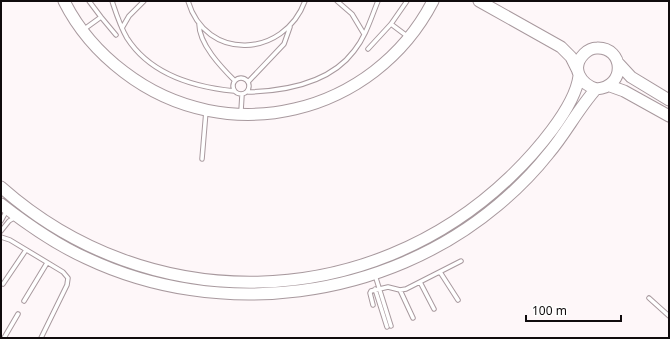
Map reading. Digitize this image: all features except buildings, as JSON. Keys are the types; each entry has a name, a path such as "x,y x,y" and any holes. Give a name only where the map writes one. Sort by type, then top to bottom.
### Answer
{"street":[{"path":"64,1 83,31 97,48 114,65 134,80 155,92 178,102 206,110 240,114 276,112 295,109 331,98 348,89 370,75 394,55 409,38 433,1"},
{"path":"479,1 561,47 571,57 583,82 589,87 596,89 610,86 624,91 669,116"},
{"path":"561,47 577,49 601,48 609,51 615,56 619,64 631,77 669,100"},
{"path":"1,187 43,220 78,240 108,255 153,270 205,280 268,282 309,278 354,268 397,252 438,232 469,211 504,183 525,162 544,139 573,96 578,87 578,65 583,54 593,48"},
{"path":"610,86 619,72 619,64"},
{"path":"4,206 17,217 59,244 104,266 149,282 195,291 232,294 287,293 332,286 375,274 413,258 466,229 496,206 542,163 596,89"}],"lane":[{"path":"90,1 101,18 116,35"},
{"path":"112,1 122,28 128,38 143,57 162,71 196,84 234,91 242,95 248,92 288,88 307,83 324,75 354,52 364,34 378,1"},
{"path":"122,28 129,16 144,1"},
{"path":"188,1 192,13 199,24 213,36 226,42 240,45 258,44 276,37 290,26 297,18 305,1"},
{"path":"337,1 352,14 361,26 364,34"},
{"path":"368,49 391,24 407,1"},
{"path":"83,31 101,18"},
{"path":"199,24 202,39 222,67 235,81"},
{"path":"391,24 409,38"},
{"path":"248,82 284,44 290,26"},
{"path":"234,91 233,86 235,81 242,78 248,82 248,92"},
{"path":"240,114 242,95"},
{"path":"202,159 206,110"},
{"path":"1,221 5,216 4,206"},
{"path":"1,231 10,220 17,217"},
{"path":"1,237 10,240 66,274 68,278 68,282 41,338"},
{"path":"3,284 26,250"},
{"path":"373,306 370,293 371,291 388,287 400,290 406,289 461,261"},
{"path":"24,301 47,263"},
{"path":"440,272 458,300"},
{"path":"375,274 377,289 389,326"},
{"path":"420,282 434,309"},
{"path":"400,290 413,318"},
{"path":"649,298 669,316"},
{"path":"2,338 18,314"}]}
